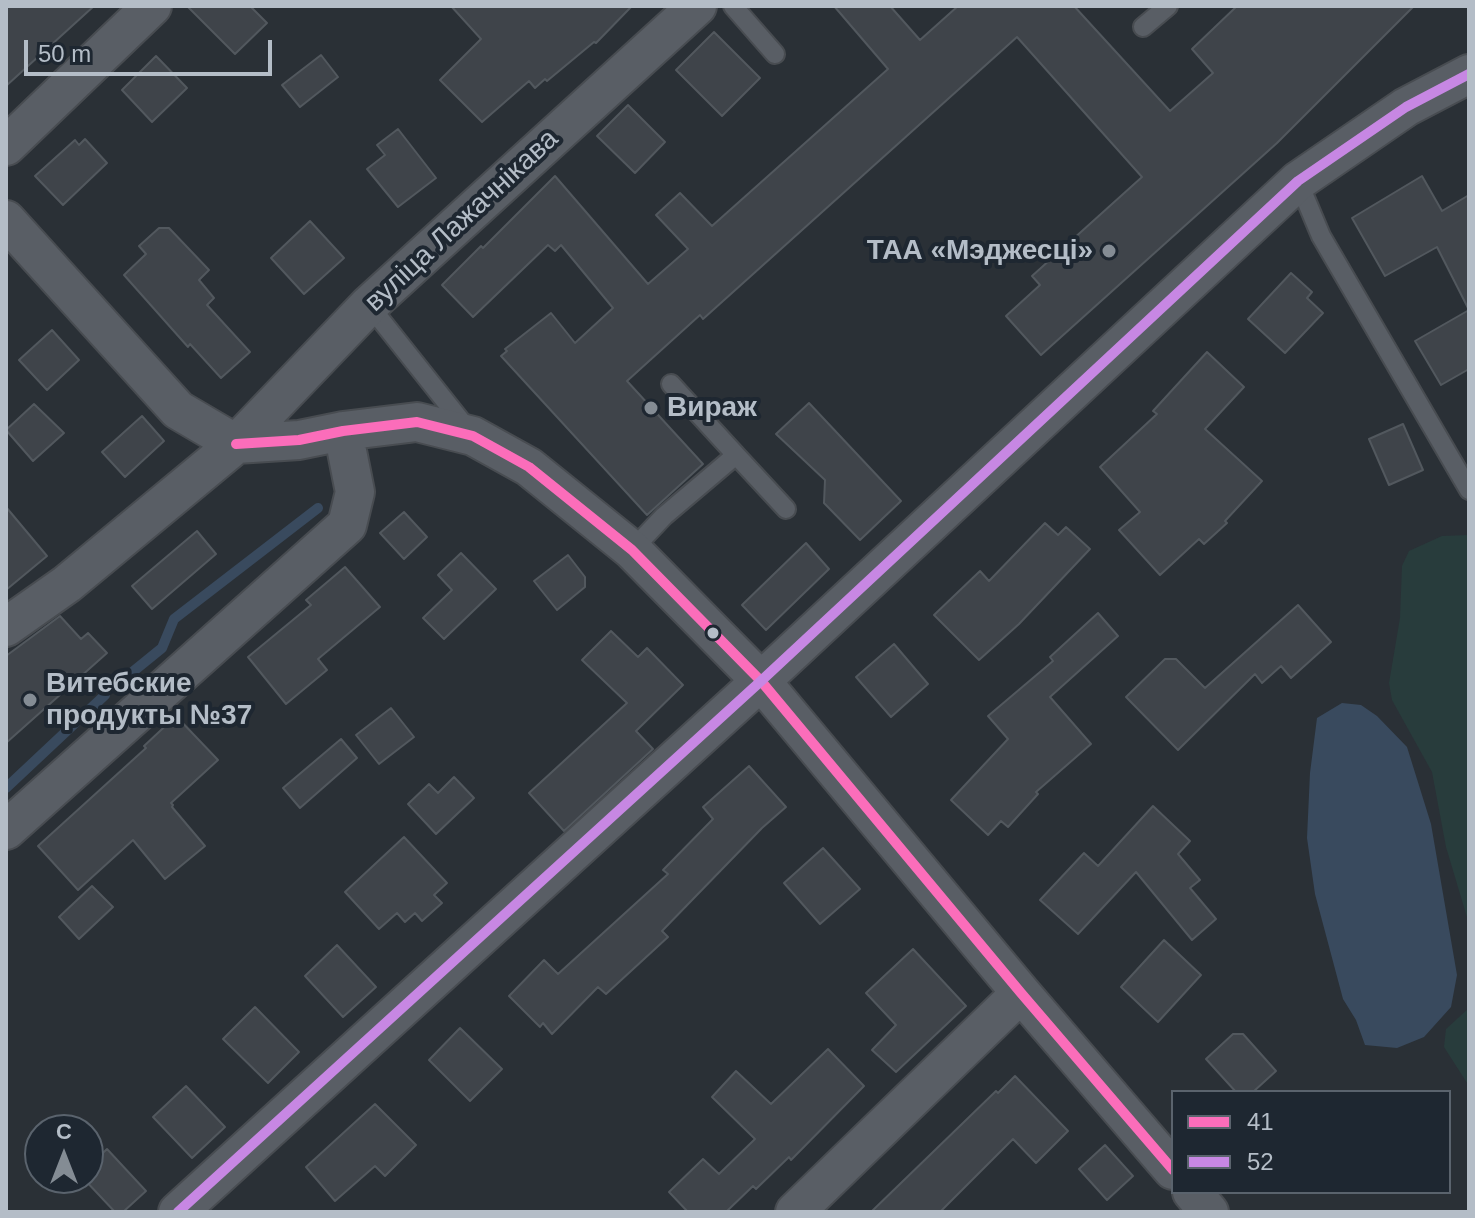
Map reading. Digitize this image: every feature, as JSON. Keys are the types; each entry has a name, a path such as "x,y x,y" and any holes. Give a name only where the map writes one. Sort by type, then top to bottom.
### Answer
{"street":[{"path":"6,146 152,6"},
{"name":"вуліца Лажачнікава","path":"6,627 67,584 236,444 369,305 697,6"},
{"path":"178,1212 761,681 1298,181 1406,107 1469,74"},
{"path":"6,220 178,410 236,444 299,440 417,422 473,436 529,467 632,550 761,681 1171,1168"},
{"path":"6,830 347,525 355,492 343,431"},
{"path":"795,1212 1021,993"},
{"path":"1194,1194 1209,1212"}],"lane":[{"path":"733,6 775,54"},
{"path":"1143,27 1168,6"},
{"path":"1298,181 1321,236 1469,490"},
{"path":"369,305 473,436"},
{"path":"671,384 786,509"},
{"path":"632,550 664,516 736,455"}],"green space":[{"path":"1469,535 1469,924 1446,847 1432,772 1392,700 1389,683 1400,618 1402,566 1409,551 1442,536"},
{"path":"1469,1008 1469,1086 1444,1047 1446,1029"}],"water":[{"path":"1342,703 1361,705 1377,716 1407,747 1431,824 1457,975 1451,1007 1424,1037 1397,1048 1365,1045 1356,1020 1343,999 1315,894 1307,838 1310,773 1317,718"}],"building":[{"path":"6,6 94,6 6,86"},
{"path":"187,6 250,6 267,23 235,54"},
{"path":"451,6 632,6 596,43 547,81 545,79 535,88 529,81 482,122 440,80 481,39"},
{"path":"834,6 890,6 920,40 958,6 1074,6 1170,111 1213,73 1192,49 1237,6 1414,6 1277,143 1041,355 1006,316 1040,285 1032,276 1142,177 1017,37 703,319 700,315 627,381 703,464 647,515 501,356 507,351 505,349 551,313 575,343 613,308 561,245 555,251 548,245 473,317 442,285 555,176 648,284 688,249 656,215 680,193 712,226 888,69"},
{"path":"714,32 760,78 722,116 676,70"},
{"path":"321,55 338,77 300,107 282,85"},
{"path":"156,56 187,88 152,122 122,90"},
{"path":"628,105 665,142 635,173 597,136"},
{"path":"398,129 436,178 398,207 367,169 385,155 377,145"},
{"path":"85,139 107,163 63,205 35,176 75,140 79,145"},
{"path":"1422,176 1442,211 1469,195 1469,310 1437,247 1385,276 1352,218"},
{"path":"310,221 344,258 304,294 271,258"},
{"path":"159,228 169,228 209,270 199,280 214,298 207,305 250,352 221,378 190,344 188,347 124,275 146,254 139,246"},
{"path":"1291,273 1312,292 1307,298 1323,313 1285,353 1248,319"},
{"path":"1469,310 1469,369 1441,385 1415,341"},
{"path":"52,330 79,360 47,390 19,360"},
{"path":"1207,352 1244,387 1205,429 1262,481 1225,521 1227,523 1204,544 1199,539 1160,575 1119,530 1140,512 1100,467 1157,414 1153,411"},
{"path":"809,403 901,501 860,540 824,503 825,480 776,434"},
{"path":"34,404 64,433 33,461 6,430"},
{"path":"142,416 164,441 125,477 102,452"},
{"path":"1403,424 1423,470 1389,485 1369,439"},
{"path":"6,507 47,556 6,590"},
{"path":"404,512 427,537 404,559 380,533"},
{"path":"1045,523 1058,535 1066,527 1090,549 1019,624 979,660 934,615 980,571 989,581"},
{"path":"197,531 216,554 152,609 132,586"},
{"path":"806,543 829,569 766,630 742,605"},
{"path":"461,553 496,589 444,639 423,618 452,590 438,575"},
{"path":"568,555 585,577 585,587 557,610 534,581"},
{"path":"345,567 380,607 318,659 327,670 286,704 248,657 311,605 306,600"},
{"path":"1298,605 1331,642 1291,678 1281,666 1262,683 1255,674 1178,750 1126,697 1165,659 1176,659 1205,688"},
{"path":"1098,613 1118,636 1050,697 1091,744 1036,792 1038,794 1008,827 1001,821 988,835 951,800 1008,739 988,716 1053,661 1050,657"},
{"name":"Витебские продукты №37","path":"60,616 81,639 88,633 107,653 6,743 6,656"},
{"path":"611,631 638,657 647,648 683,685 636,731 653,749 564,831 529,793 627,703 582,660"},
{"path":"894,644 928,684 891,717 856,677"},
{"path":"391,708 414,737 379,764 356,735"},
{"path":"176,716 218,760 171,803 205,846 165,879 133,840 78,890 38,846 146,748 144,746"},
{"path":"341,739 357,758 300,808 283,788"},
{"path":"749,766 786,807 662,931 668,937 606,994 598,987 552,1034 543,1023 540,1027 509,996 544,960 558,974 668,874 663,870 713,819 703,807"},
{"path":"454,777 474,798 436,834 408,804 429,784 438,793"},
{"path":"1153,806 1190,841 1178,854 1200,880 1190,888 1216,919 1192,940 1136,872 1078,934 1040,900 1084,853 1098,866"},
{"path":"404,837 447,883 434,895 442,903 422,921 415,913 405,922 397,913 379,929 345,892"},
{"path":"823,848 860,889 820,924 784,883"},
{"path":"92,886 113,907 79,939 59,917"},
{"path":"1164,940 1201,975 1158,1022 1121,987"},
{"path":"337,945 376,987 343,1017 305,976"},
{"path":"913,949 966,1006 896,1072 872,1050 896,1025 866,993"},
{"path":"255,1007 299,1052 268,1083 223,1039"},
{"path":"460,1028 502,1069 470,1101 429,1060"},
{"path":"1233,1034 1243,1034 1276,1071 1255,1090 1234,1090 1206,1059"},
{"path":"828,1049 864,1086 791,1160 789,1157 756,1189 753,1186 726,1212 688,1212 669,1192 703,1159 719,1174 755,1139 712,1097 736,1071 771,1104"},
{"path":"1015,1076 1068,1131 1036,1163 1013,1139 940,1212 871,1212 996,1091 998,1093"},
{"path":"186,1086 225,1127 192,1158 153,1117"},
{"path":"375,1104 416,1145 385,1176 375,1166 335,1201 306,1167"},
{"path":"1105,1145 1133,1176 1107,1200 1079,1169"},
{"path":"107,1149 146,1191 123,1212 115,1212 98,1194 104,1194 104,1152"}],"waterway":[{"path":"130,674 162,648 174,619 318,508"},
{"path":"6,788 105,695"}],"transit line":[{"name":"52","path":"178,1212 761,681 1298,181 1406,107 1469,74"},
{"name":"41","path":"236,444 299,440 417,422 473,436 529,467 632,550 761,681 1171,1168"}],"place":[{"name":"ТАА «Мэджесці»","path":"1109,251"},
{"name":"Вираж","path":"651,408"},
{"name":"Витебские продукты №37","path":"30,700"}]}
